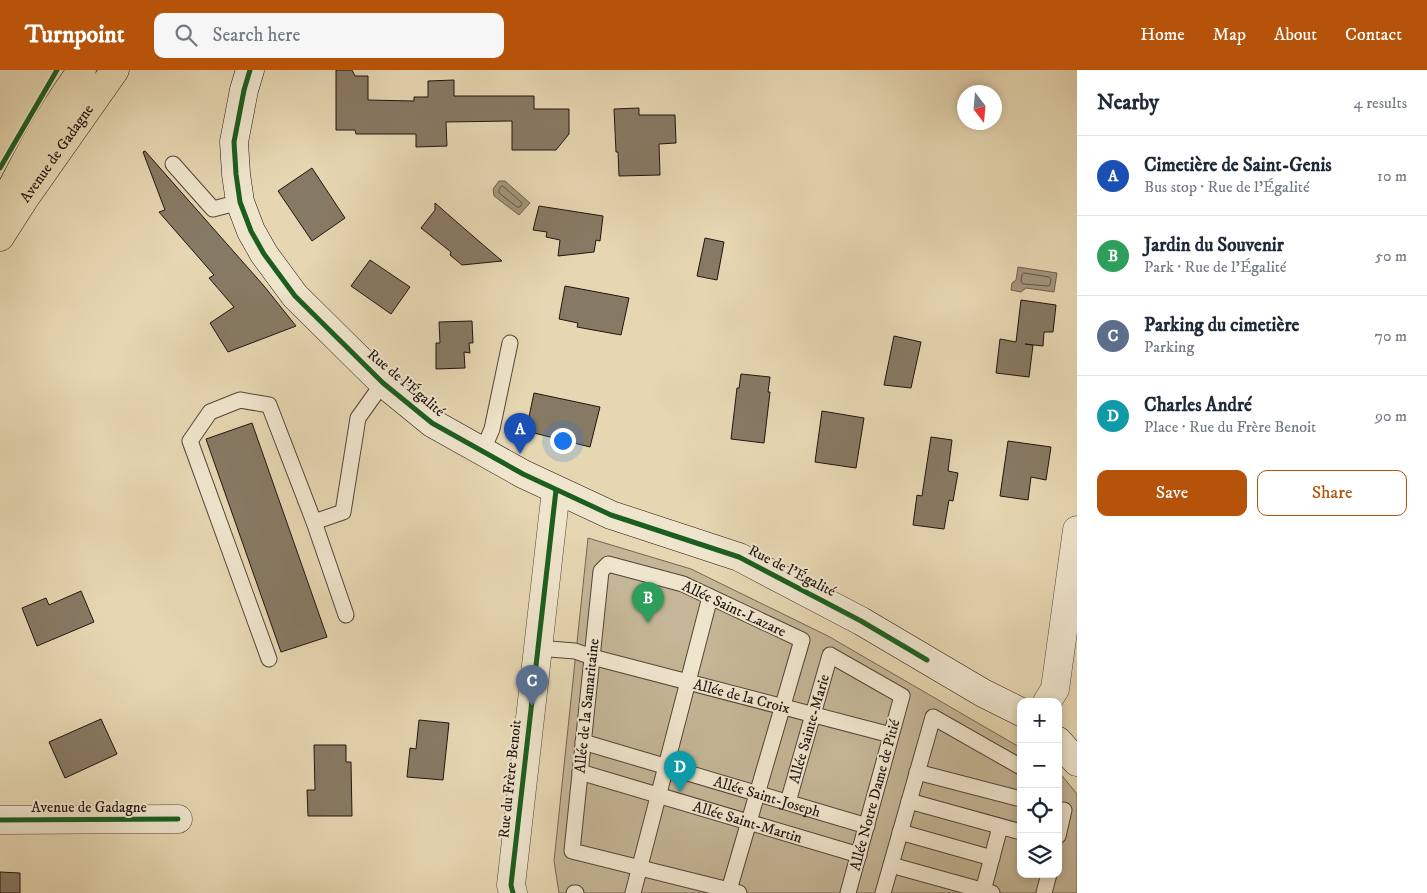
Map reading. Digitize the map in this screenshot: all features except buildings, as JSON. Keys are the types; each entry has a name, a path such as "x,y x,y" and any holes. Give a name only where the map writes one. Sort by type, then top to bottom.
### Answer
{"main road":[{"name":"Avenue de Gadagne","path":"0,210 39,136 64,94 82,70"},
{"name":"Avenue de Gadagne","path":"0,237 115,70"}],"street":[{"name":"Rue de l'Égalité","path":"250,70 244,90 234,142 240,202 251,231 264,254 295,296 383,384 432,423 523,474 611,515 740,557 861,621 943,670 1017,710"},
{"name":"Rue du Frère Benoit","path":"513,893 511,885 556,490"},
{"path":"1049,698 1054,689 1077,530"},
{"name":"Avenue de Gadagne","path":"0,820 178,819"}],"lane":[{"path":"173,164 213,209 240,202"},
{"path":"483,450 492,429 510,342"},
{"path":"314,522 343,512 358,418 383,384"},
{"path":"269,660 190,441 210,412 240,400 269,405 314,522 346,615"},
{"name":"Allée Saint-Lazare","path":"608,564 683,584 802,640 783,706"},
{"name":"Allée de la Samaritaine","path":"608,564 601,571 572,851 640,868"},
{"path":"633,893 710,597"},
{"name":"Allée de la Croix","path":"537,648 576,651 592,657 891,735"},
{"name":"Allée Notre Dame de Pitié","path":"830,655 902,696 848,893"},
{"name":"Allée Sainte-Marie","path":"788,802 830,655"},
{"path":"640,868 734,892 749,822 783,706"},
{"path":"883,893 933,717 1017,765"},
{"name":"Allée Saint-Joseph","path":"583,742 867,826"},
{"name":"Allée Saint-Martin","path":"580,772 859,855"},
{"path":"917,772 1017,798"},
{"path":"908,801 1017,831"},
{"path":"891,865 987,892 992,858 1000,827"},
{"path":"900,832 992,858"},
{"path":"1044,893 1048,878"}],"shaded area":[{"path":"588,538 691,569 828,636 1017,746 1017,878 1062,878 1062,776 1077,794 1077,893 559,893 554,861"}],"water":[{"path":"499,181 505,181 530,203 519,215 494,196 493,189"},
{"path":"1018,267 1057,273 1054,292 1026,288 1021,292 1011,290 1012,283 1016,280"}],"cycle path":[{"path":"0,168 57,70"},
{"path":"250,70 244,90 234,142 240,202 251,231 264,254 295,296 383,383 432,423 523,474 611,515 739,557 861,621 927,660"},
{"path":"513,893 511,885 556,490"},
{"path":"0,820 178,819"}],"place":[{"name":"Cimetière de Saint-Genis","path":"520,454"},
{"name":"Jardin du Souvenir","path":"648,623"},
{"name":"Parking du cimetière","path":"532,706"},
{"name":"Charles André","path":"680,792"}]}
